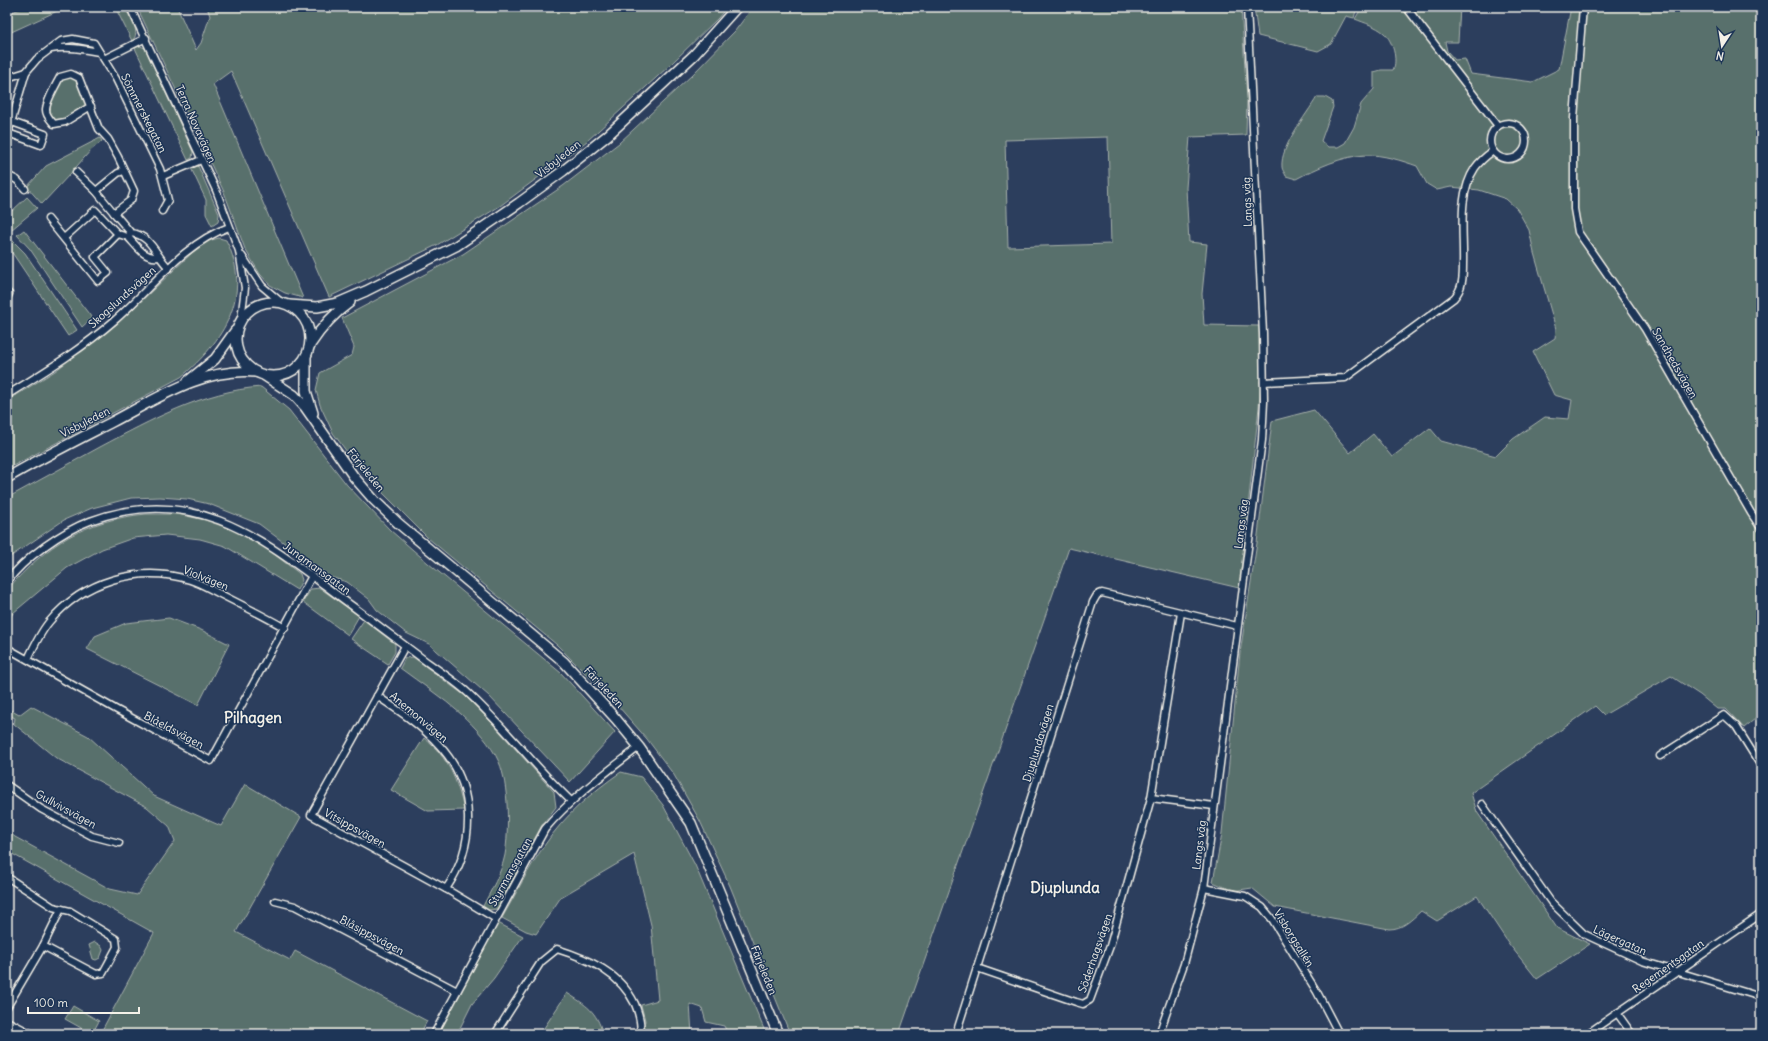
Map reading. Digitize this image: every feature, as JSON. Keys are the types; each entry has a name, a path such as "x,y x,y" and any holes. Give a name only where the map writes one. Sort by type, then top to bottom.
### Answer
{"main road":[{"name":"Visbyleden","path":"285,304 308,307 328,306 366,291 456,246 520,203 563,171 608,134 669,80 694,55 737,7"},
{"name":"Visbyleden","path":"310,347 324,326 333,316 366,291"},
{"path":"267,302 285,304 297,310 306,322 310,332 310,347 306,356 297,368 289,373 275,376 265,376 256,372 244,362 238,354 235,338 237,328 241,319 247,312 258,304 267,302"},
{"name":"Visbyleden","path":"7,478 176,389 204,369 220,352 237,328"},
{"name":"Färjeleden","path":"306,356 306,391 319,425"},
{"name":"Visbyleden","path":"176,389 221,373 234,371 256,372"},
{"name":"Färjeleden","path":"265,376 294,395 305,407 354,477 374,500 398,523 564,662 616,719 639,748 691,823 778,1034"}],"street":[{"name":"Terra Novavägen","path":"130,7 146,38 200,160 216,190 239,251 252,274 262,286 285,304"},
{"name":"Langs väg","path":"1159,1034 1184,964 1204,888 1262,440 1264,382 1247,7"},
{"path":"1406,7 1498,126"},
{"name":"Sandhedsvägen","path":"1583,7 1574,118 1574,209 1578,232 1645,329 1750,513 1761,528"},
{"path":"104,59 146,38"},
{"name":"Sömmerskegatan","path":"12,122 45,134 41,145 7,132 12,122 26,72 37,59 61,41 73,39 94,43 146,138 163,176 168,200 162,211"},
{"path":"48,50 69,47 99,52"},
{"path":"7,78 26,72"},
{"path":"91,106 66,122 54,124 48,117 46,109 54,87 60,77 71,74 79,78 91,106 99,129 108,140 134,190 131,200 114,213"},
{"path":"1509,123 1520,127 1525,134 1526,146 1519,156 1511,159 1502,158 1493,151 1490,146 1490,138 1492,132 1498,126 1509,123"},
{"path":"1264,382 1345,378 1459,293 1463,280 1463,208 1467,186 1475,168 1493,151"},
{"path":"163,176 200,160"},
{"path":"96,191 118,173 124,171"},
{"path":"76,172 96,191 145,255 152,258 158,257"},
{"path":"7,175 17,180 26,189"},
{"path":"64,238 95,210 118,234 140,234 147,239 155,249 158,257 169,268"},
{"path":"48,218 98,281 108,273 95,258"},
{"name":"Skogslundsvägen","path":"7,395 52,367 115,320 169,268 209,234 230,227"},
{"path":"86,265 95,258 118,234"},
{"name":"Terra Novavägen","path":"239,251 245,288 241,319"},
{"path":"7,292 9,294 7,298"},
{"name":"Jungmansgatan","path":"7,582 32,556 57,538 79,525 104,516 124,512 156,509 185,512 212,518 239,528 261,540 312,576 468,693 571,801"},
{"name":"Violvägen","path":"28,659 48,623 74,598 99,584 112,579 140,574 167,575 190,580 263,615 285,628"},
{"name":"Blåeldsvägen","path":"7,648 211,761 285,628 312,576"},
{"name":"Djuplundavägen","path":"956,1034 1093,602 1097,595 1102,593 1237,626"},
{"name":"Söderhagsvägen","path":"977,968 1083,1004 1090,1000 1110,946 1151,798 1181,613"},
{"name":"Vitsippsvägen","path":"405,646 311,815 446,889 496,919"},
{"name":"Anemonvägen","path":"377,696 407,718 440,746 455,768 461,780 466,795 469,828 462,856 446,889"},
{"path":"1660,756 1724,715 1736,726 1761,766"},
{"name":"Styrmansgatan","path":"434,1034 545,829 571,801 639,748"},
{"name":"Gullvivsvägen","path":"7,785 41,809 92,836 119,843"},
{"path":"1151,798 1214,806"},
{"name":"Lägergatan","path":"1482,804 1550,902 1584,934 1642,961 1761,997"},
{"path":"7,877 53,907 70,911 116,939 118,947 103,973 96,974 43,946"},
{"name":"Visborgsallén","path":"1204,888 1245,896 1262,907 1272,919 1318,992 1339,1034"},
{"name":"Blåsippsvägen","path":"275,901 295,906 457,991"},
{"path":"7,1007 43,946 62,909"},
{"name":"Regementsgatan","path":"1587,1034 1761,914"},
{"path":"495,1034 541,962 557,949 598,966 622,983 639,1014 640,1034"},
{"path":"1617,1013 1632,1034"},
{"path":"7,1021 32,1034"}],"green space":[{"path":"25,7 66,7 7,34 7,14"},
{"path":"115,7 125,7 132,20 136,33 132,41"},
{"path":"137,7 177,7 196,50 201,43 210,16 207,7 727,7 718,18 669,66 587,141 500,206 437,245 329,297 231,71 213,84 303,298 285,293 270,285 260,274 245,249 224,192"},
{"path":"753,7 1241,7 1247,99 1246,135 1190,137 1186,188 1189,242 1207,244 1202,294 1204,325 1259,326 1261,377 1259,407 1239,588 1069,548 899,1034 790,1034 730,886 700,821 674,775 647,739 618,706 557,645 428,538 361,471 333,433 320,405 316,390 320,373 352,355 354,347 342,318 463,254 563,186 619,143 692,75 735,31","holes":["1108,137 1111,244 1008,247 1005,140"]},
{"path":"1254,7 1357,7 1354,18 1346,16 1331,44 1318,51 1258,36"},
{"path":"1362,7 1460,7 1458,42 1445,42 1447,51 1455,60 1465,59 1471,74 1533,82 1559,69 1571,7 1761,7 1761,714 1744,728 1726,709 1717,709 1700,695 1671,676 1604,715 1595,706 1471,793 1477,812 1557,928 1590,944 1537,979 1509,944 1477,896 1437,921 1421,911 1403,926 1389,929 1275,907 1252,888 1233,891 1213,882 1222,833 1240,653 1257,543 1272,421 1314,410 1350,453 1373,434 1392,457 1430,428 1441,441 1496,456 1513,439 1545,417 1569,419 1572,400 1554,395 1533,352 1555,338 1556,329 1534,253 1529,230 1517,209 1506,199 1479,190 1451,187 1437,190 1427,184 1417,166 1399,160 1372,155 1357,156 1339,160 1296,179 1286,176 1282,167 1282,159 1285,150 1295,131 1317,97 1325,97 1332,101 1333,107 1321,141 1328,147 1338,147 1345,143 1354,127 1361,104 1374,89 1374,72 1381,70 1393,70 1395,56 1387,36 1378,28 1355,19"},
{"path":"140,46 145,48 193,152 192,158 188,160 135,48"},
{"path":"71,76 78,79 89,106 65,119 55,122 50,112 51,100 61,79"},
{"path":"100,138 102,141 91,150 42,204 27,187 46,166"},
{"path":"198,166 219,214 218,222 212,226 206,214 206,200 191,168"},
{"path":"27,197 37,208 11,230 7,228 7,207 12,211"},
{"path":"24,230 92,318 82,327 30,249 17,235"},
{"path":"7,235 25,253 77,330 68,336 13,254 7,248"},
{"path":"219,238 226,240 234,260 237,280 235,298 230,316 210,349 181,377 7,469 7,401 55,371 118,323 193,252 208,241"},
{"path":"261,387 289,410 347,485 390,530 561,673 615,732 570,782 489,696 429,644 406,633 377,610 369,599 347,582 330,577 259,524 209,504 187,499 160,497 131,498 92,508 64,520 7,559 7,498 119,437 178,408 219,394"},
{"path":"146,514 177,514 205,520 236,531 262,545 300,574 302,580 297,590 225,546 200,539 166,535 133,538 102,549 67,568 13,613 7,622 7,590 22,574 52,547 69,537 104,522"},
{"path":"320,588 359,616 348,635 303,602 311,589"},
{"path":"169,618 201,630 229,644 198,705 87,649 95,636 126,623"},
{"path":"364,620 395,644 395,652 388,664 351,639"},
{"path":"413,657 464,695 492,723 554,792 556,807 542,825 497,909 489,910 483,906 498,875 505,855 507,808 505,783 499,762 492,749 472,724 446,702 400,668 405,658"},
{"path":"31,706 88,736 154,796 221,826 245,784 301,817 236,932 290,960 295,951 427,1021 420,1034 100,1034 154,933 7,851 7,831 15,837 110,889 137,895 175,841 169,826 147,807 56,758 14,724 15,718 7,714 7,708 19,715"},
{"path":"424,738 440,753 451,770 464,810 428,811 391,790"},
{"path":"621,772 641,777 663,805 695,865 766,1034 728,1034 724,1026 706,1022 702,1008 690,1004 692,1034 644,1034 645,1020 641,1005 658,1000 651,925 634,854 561,897 536,934 526,931 502,918 544,846 560,825 579,805"},
{"path":"498,923 523,936 494,978 472,1004 457,1034 439,1034"},
{"path":"95,942 101,946 103,950 100,958 96,960 93,959 89,945"},
{"path":"567,993 590,1009 597,1019 603,1034 540,1034"},
{"path":"73,1006 99,1021 92,1034 65,1019"}],"district":[{"name":"Pilhagen","path":"253,718"},
{"name":"Djuplunda","path":"1065,888"}]}
